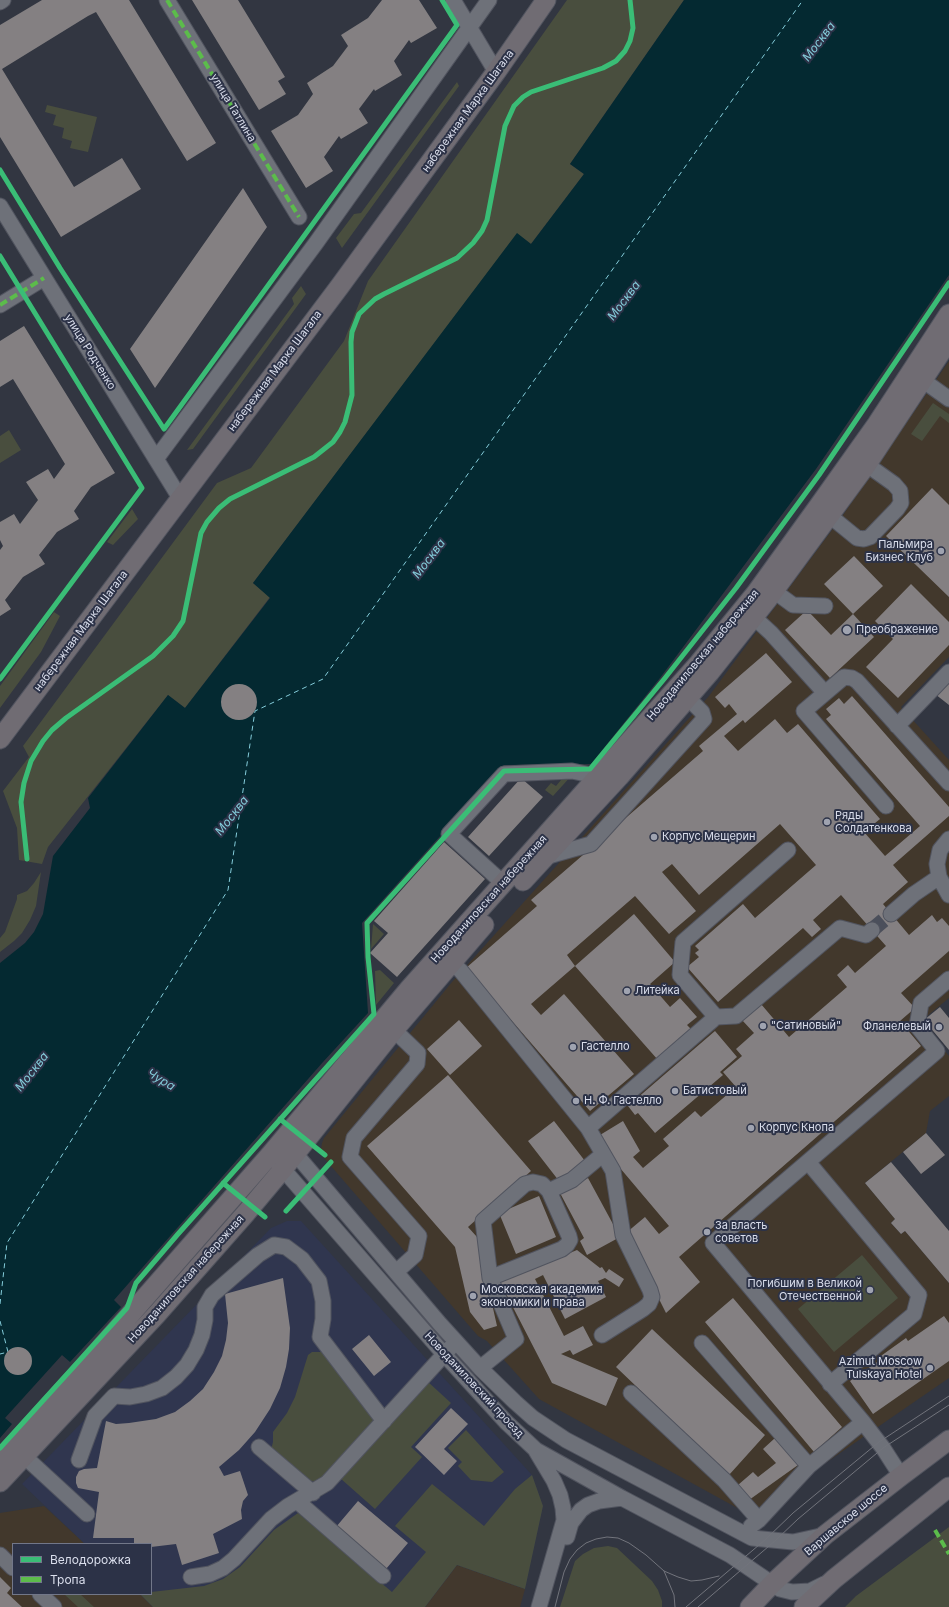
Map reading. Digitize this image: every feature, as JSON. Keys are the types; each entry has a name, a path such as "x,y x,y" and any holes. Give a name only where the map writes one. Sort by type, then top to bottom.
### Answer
{"main road":[{"name":"набережная Марка Шагала","path":"0,739 343,281 496,72 546,0"},
{"name":"Новоданиловская набережная","path":"0,1482 157,1314 283,1170 394,1030 451,962 619,777 683,692 749,612 860,460 916,376 949,314"},
{"name":"Новоданиловская набережная","path":"916,376 949,340"},
{"name":"Новоданиловская набережная","path":"749,612 774,591 830,516 860,460"},
{"name":"Новоданиловская набережная","path":"0,1460 79,1374 270,1155 404,995 503,883 595,780 683,692"},
{"name":"Варшавское шоссе","path":"750,1607 772,1584 825,1536 949,1440"},
{"path":"804,1607 834,1580 949,1487"}],"street":[{"name":"улица Татлина","path":"168,0 299,217"},
{"path":"453,0 496,72"},
{"path":"156,459 316,243 490,0"},
{"name":"улица Родченко","path":"0,206 180,498"},
{"path":"0,305 44,278"},
{"path":"916,376 949,399"},
{"path":"830,516 857,538 864,539 870,537 901,503 900,491 894,484 860,460"},
{"path":"774,591 793,605 825,606"},
{"path":"749,612 772,633 825,693"},
{"path":"897,726 949,672"},
{"path":"886,806 804,711 844,677 852,678 857,682 949,784"},
{"path":"545,857 591,844 704,719 702,712 683,692"},
{"path":"503,883 449,834 504,774 572,771 586,774 595,780"},
{"path":"949,839 940,850 938,864 939,876 949,895"},
{"path":"716,1017 680,975 683,942 788,850"},
{"path":"891,914 914,894 939,876"},
{"path":"588,1128 716,1017 736,1016 840,928 866,935 872,930"},
{"path":"451,962 461,971 588,1128 613,1171 623,1234 652,1297 649,1304 643,1309 602,1335"},
{"path":"901,1476 883,1448 863,1422 713,1244 937,1051 916,1026 921,1003 949,979"},
{"path":"394,1030 418,1053 417,1064 354,1138 350,1157 419,1236 415,1255 396,1272"},
{"name":"Новоданиловский проезд","path":"283,1139 456,1342 514,1402 533,1418 566,1440 742,1534 752,1538 793,1542 825,1536"},
{"path":"549,1191 572,1180 602,1154"},
{"name":"Новоданиловский проезд","path":"270,1155 443,1353 506,1422 536,1450 622,1498 730,1555 780,1589 792,1592 810,1592 834,1580"},
{"path":"808,1162 919,1295 914,1314 830,1384"},
{"path":"480,1368 516,1339 490,1278 483,1221 525,1184 533,1182 542,1184 549,1191 570,1240 562,1249 490,1278"},
{"path":"79,1460 95,1416 114,1396 130,1397 146,1394 162,1388 176,1377 187,1365 196,1350 202,1335 206,1307 212,1295 258,1255 274,1245 286,1247 302,1259 318,1281 323,1301 323,1319 320,1337 384,1421"},
{"path":"191,1577 210,1574 223,1568 234,1559 270,1519 327,1483 384,1421 443,1353 456,1342"},
{"path":"702,1343 809,1466"},
{"path":"631,1393 724,1480 760,1520"},
{"path":"742,1534 760,1520 809,1466 863,1422"},
{"path":"259,1447 313,1492"},
{"path":"536,1450 560,1495 564,1520 539,1607"},
{"path":"24,1456 87,1514"},
{"path":"547,1607 571,1523 575,1517 588,1505 599,1501 622,1498"},
{"path":"297,1501 383,1576"},
{"path":"0,1555 12,1567"},
{"path":"41,1595 54,1607"}],"shaded area":[{"path":"949,361 949,657 901,707 949,760 949,998 920,1022 949,1056 949,1096 930,1111 926,1133 865,1183 895,1219 891,1223 901,1234 905,1231 949,1283 949,1378 750,1515 539,1399 487,1341 478,1336 324,1158 321,1149 322,1143 324,1138 452,982 709,696 843,515"},
{"path":"287,1221 301,1221 532,1475 543,1506 525,1589 457,1565 425,1607 153,1607 141,1595 152,1595 152,1543 84,1543 22,1484 271,1228"},
{"path":"44,1506 84,1543 12,1543 12,1595 141,1595 153,1607 0,1607 0,1513"},
{"path":"457,1565 525,1589 520,1607 425,1607"}],"green space":[{"path":"567,0 684,0 570,164 584,174 531,244 517,234 253,583 270,597 185,708 168,695 48,847 42,864 19,860 17,828 3,791 29,757 23,746 217,483 251,468 344,341 368,281"},
{"path":"457,82 459,86 342,248 336,238 354,214 361,213"},
{"path":"47,105 97,117 88,152 70,148 72,141 62,138 64,128 53,125 56,115 45,112"},
{"path":"301,286 306,294 193,449 187,450 294,304 292,298"},
{"path":"933,403 949,414 949,423 940,416 922,441 911,434"},
{"path":"9,430 21,450 0,463 0,436"},
{"path":"132,509 138,519 113,545 107,542"},
{"path":"54,612 60,616 41,652 0,708 0,686"},
{"path":"566,774 573,774 553,796 545,790 551,783 556,786"},
{"path":"41,872 36,906 30,920 22,933 0,952 0,938 5,932 17,899 17,895 27,891"},
{"path":"373,924 384,934 371,949"},
{"path":"380,970 394,983 376,1005 375,971"},
{"path":"862,1255 898,1298 834,1352 798,1309"},
{"path":"312,1352 321,1352 326,1354 374,1416 374,1422 323,1479 316,1482 307,1480 271,1450 273,1432 287,1413 295,1397 308,1355"},
{"path":"427,1381 451,1403 411,1447 422,1457 375,1509 340,1478"},
{"path":"466,1430 504,1472 492,1482 471,1480 458,1466 462,1462 448,1448"},
{"path":"532,1475 543,1506 525,1589 457,1565 425,1607 153,1607 141,1595 152,1595 152,1592 204,1586 223,1579 240,1567 274,1530 298,1513 392,1592 426,1552 395,1526 432,1484 484,1526 515,1489"},
{"path":"949,1527 949,1607 845,1607 856,1596"},
{"path":"608,1546 617,1548 652,1581 658,1590 662,1601 662,1607 560,1607 575,1561 583,1554 594,1548"},
{"path":"65,1595 81,1595 94,1607 78,1607"}],"water":[{"path":"684,0 949,0 949,275 816,469 660,678 591,764 504,765 362,923 368,1013 323,1062 114,1300 121,1307 70,1362 62,1355 5,1418 12,1424 0,1438 0,963 25,943 34,932 43,914 53,856 90,808 88,798 168,695 185,708 270,598 253,583 517,233 531,244 584,174 570,164"}],"building":[{"path":"42,0 129,0 216,143 187,161 96,12 88,16 2,69 74,187 122,158 141,189 61,237 0,137 0,25"},
{"path":"192,0 238,0 285,77 278,81 286,94 259,110"},
{"path":"382,0 419,0 437,28 411,43 409,40 394,61 402,75 375,91 374,89 359,109 368,123 341,139 339,136 324,157 333,171 306,188 271,131 298,115 313,94 307,83 333,66 348,46 341,35 368,18"},
{"path":"243,188 267,227 155,388 130,349"},
{"path":"24,326 115,473 91,487 74,511 79,519 57,532 39,555 45,564 23,577 5,600 11,609 0,616 0,550 3,546 0,540 0,522 14,514 20,524 38,500 26,482 48,469 54,479 65,464 13,379 0,387 0,341"},
{"path":"932,488 949,505 949,597 886,536"},
{"path":"854,556 883,586 853,614 824,584"},
{"path":"911,584 949,622 949,645 898,698 866,667 893,639 875,621"},
{"path":"807,610 831,635 853,614 874,637 830,678 785,630"},
{"path":"766,653 792,682 745,723 743,720 724,736 738,751 775,719 787,733 798,724 880,819 864,832 885,856 920,826 826,719 831,715 826,709 839,698 844,704 852,696 949,807 949,816 893,865 908,882 883,904 909,935 932,915 937,922 942,918 949,926 949,951 901,993 915,1008 900,1021 921,1046 679,1257 700,1282 666,1313 626,1233 645,1217 659,1234 669,1226 620,1168 600,1135 623,1121 640,1151 633,1157 643,1168 669,1146 663,1139 695,1111 701,1117 736,1087 723,1072 742,1056 736,1049 754,1033 742,1020 761,1004 789,1037 847,987 837,975 848,965 855,973 886,946 841,895 813,920 821,929 812,937 803,928 718,1002 687,967 699,957 695,953 699,950 695,946 743,904 755,918 816,865 780,824 699,895 672,864 662,872 696,911 669,934 635,896 567,955 575,966 531,1004 541,1015 564,994 634,1074 590,1111 466,968 537,906 531,900 703,751 699,746 737,714 729,704 725,708 715,697"},
{"path":"949,679 949,705 935,694"},
{"path":"243,684 252,689 256,695 256,709 252,715 243,720 235,720 226,715 222,709 221,698 226,689 232,685"},
{"path":"521,778 543,797 489,856 468,837"},
{"path":"444,842 485,879 397,977 370,953 388,933 374,921"},
{"name":"Литейка","path":"634,914 675,962 650,984 670,1007 680,998 697,1017 687,1025 692,1030 658,1060 575,966"},
{"name":"Фланелевый","path":"940,1007 949,1018 949,1050 924,1020"},
{"path":"459,1020 482,1046 450,1075 427,1049"},
{"name":"Батистовый","path":"715,1031 737,1057 720,1072 723,1075 655,1133 638,1113 635,1115 628,1106"},
{"path":"448,1075 531,1171 468,1227 477,1237 497,1326 484,1330 470,1312 455,1247 367,1146"},
{"path":"554,1121 585,1161 559,1181 528,1141"},
{"path":"926,1133 945,1155 921,1174 903,1152"},
{"path":"891,1162 949,1231 949,1283 905,1231 901,1234 891,1223 895,1219 865,1183"},
{"path":"588,1178 620,1237 587,1255 580,1241 584,1238 560,1193"},
{"path":"539,1196 556,1237 516,1254 499,1213"},
{"path":"577,1250 600,1268 602,1267 606,1273 609,1269 624,1279 619,1287 605,1278 598,1281 606,1297 565,1319 543,1275 535,1279 564,1336 583,1326 593,1345 573,1355 570,1350 561,1354 618,1378 606,1406 552,1383 500,1282"},
{"path":"283,1278 290,1328 286,1367 280,1388 270,1409 255,1432 239,1450 219,1467 224,1476 240,1471 248,1495 243,1501 241,1510 242,1519 213,1534 219,1553 182,1565 176,1544 152,1547 152,1543 134,1543 134,1538 93,1538 99,1492 78,1488 76,1477 79,1471 97,1468 106,1421 116,1424 156,1419 175,1412 203,1389 222,1356 226,1340 228,1323 225,1294"},
{"path":"733,1298 842,1427 814,1452 705,1322"},
{"path":"944,1316 949,1323 949,1361 873,1414 850,1381 880,1360 878,1358 906,1338 908,1341"},
{"path":"652,1329 765,1435 729,1475 616,1367"},
{"path":"369,1335 391,1362 374,1376 352,1349"},
{"path":"18,1347 28,1351 32,1361 28,1371 18,1375 8,1371 4,1361 8,1351"},
{"path":"451,1408 468,1424 444,1449 457,1461 444,1475 415,1447"},
{"path":"775,1438 798,1465 749,1500 738,1485 753,1472 758,1477 776,1463 763,1449"},
{"path":"358,1501 408,1543 386,1569 336,1527"},
{"path":"0,1577 11,1588 7,1593 22,1607 0,1607"}],"ferry route":[{"path":"0,1304 7,1243 228,890 255,711 323,679 803,0"},
{"path":"0,1321 8,1352 0,1354"}],"tunnel":[{"path":"872,930 891,914"}],"tram line":[{"path":"686,1607 766,1539 793,1513 879,1442 949,1396"},
{"path":"698,1607 776,1540 798,1519 883,1448 949,1405"},
{"path":"555,1607 564,1572 570,1559 577,1550 586,1543 596,1539 607,1537 618,1538 629,1543 646,1555 664,1571 691,1581 719,1576"},
{"path":"664,1571 674,1595 675,1607"}],"marked path":[{"path":"167,0 299,217"},
{"path":"0,305 44,278"},
{"path":"935,1530 949,1554"}],"cycle path":[{"path":"0,170 60,268 164,429 457,25 442,0"},
{"path":"27,859 21,802 24,783 31,761 43,741 52,730 66,718 153,656 173,636 183,621 201,533 207,522 219,508 230,499 314,457 333,442 345,422 352,395 351,342 352,332 359,314 375,299 457,258 473,243 482,231 487,220 505,126 514,106 523,97 531,92 603,68 616,61 625,51 630,41 633,28 630,0"},
{"path":"0,256 142,488 0,679"},
{"path":"0,1448 127,1308 136,1283 178,1234 374,1014 368,957 367,923 504,771 590,769 665,678 736,588 819,475 949,283"},
{"path":"280,1119 325,1155"},
{"path":"286,1211 331,1162"},
{"path":"223,1183 265,1217"}],"place":[{"name":"Пальмира Бизнес Клуб","path":"941,551"},
{"name":"Преображение","path":"847,630"},
{"name":"Ряды Солдатенкова","path":"827,822"},
{"name":"Корпус Мещерин","path":"654,837"},
{"name":"Литейка","path":"627,991"},
{"name":"\"Сатиновый\"","path":"763,1026"},
{"name":"Фланелевый","path":"939,1027"},
{"name":"Гастелло","path":"573,1047"},
{"name":"Батистовый","path":"675,1091"},
{"name":"Н. Ф. Гастелло","path":"576,1101"},
{"name":"Корпус Кнопа","path":"751,1128"},
{"name":"За власть советов","path":"707,1232"},
{"name":"Погибшим в Великой Отечественной","path":"870,1290"},
{"name":"Московская академия экономики и права","path":"473,1296"},
{"name":"Azimut Moscow Tulskaya Hotel","path":"930,1368"}],"water label":[{"name":"Москва","path":"819,42"},
{"name":"Москва","path":"624,301"},
{"name":"Москва","path":"429,559"},
{"name":"Москва","path":"232,816"},
{"name":"Москва","path":"32,1072"},
{"name":"Чура","path":"161,1080"}]}
